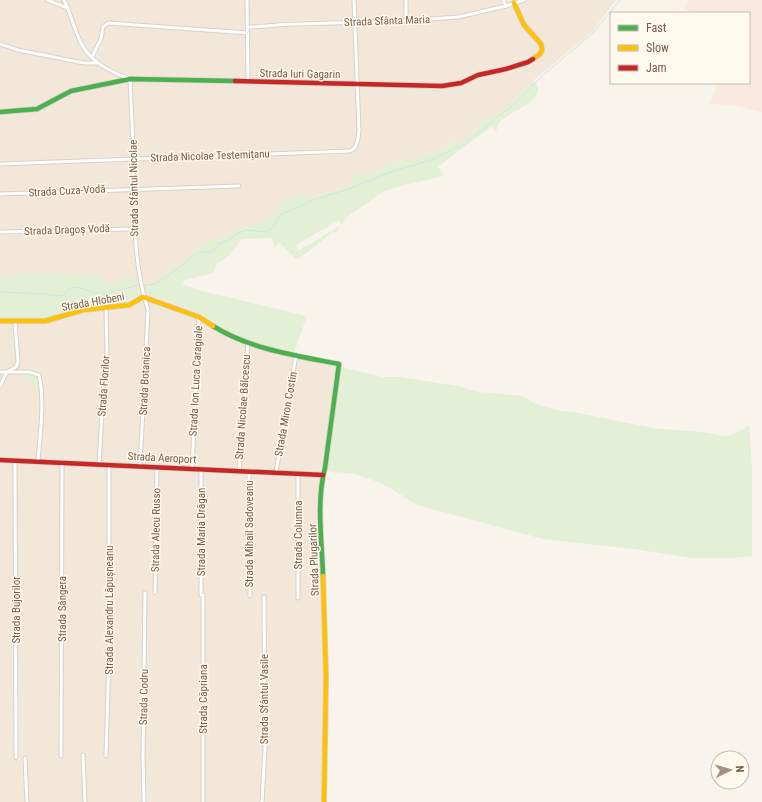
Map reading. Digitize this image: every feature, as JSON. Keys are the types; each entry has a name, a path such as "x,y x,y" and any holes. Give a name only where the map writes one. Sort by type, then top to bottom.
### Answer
{"street":[{"path":"47,0 68,8"},
{"path":"64,0 81,44 87,53 114,73 130,79"},
{"path":"247,0 248,82"},
{"path":"354,0 356,84"},
{"path":"406,0 406,21"},
{"path":"503,0 506,6"},
{"name":"Strada Sfânta Maria","path":"248,27 268,27 292,24 406,21 458,17 514,4 524,0"},
{"name":"Strada Iuri Gagarin","path":"0,112 37,109 70,91 95,88 130,79 442,86 454,85 472,77 506,70 528,62 540,54 542,50 540,44 524,25 514,4"},
{"path":"92,57 101,39 104,27 108,23 248,33"},
{"path":"0,44 18,50 84,63 98,62"},
{"name":"Strada Sfântul Nicolae","path":"130,79 134,229 140,283 144,297"},
{"name":"Strada Nicolae Testemițanu","path":"0,164 350,152 356,145 359,131 356,84"},
{"name":"Strada Cuza-Vodă","path":"0,194 134,188 167,189 240,186"},
{"name":"Strada Dragoș Vodă","path":"0,232 134,229"},
{"path":"144,297 198,317 224,333 283,353 296,355"},
{"name":"Strada Hlobeni","path":"0,322 46,321 83,310 129,305 144,297"},
{"name":"Strada Botanica","path":"140,466 148,310 144,297"},
{"name":"Strada Florilor","path":"99,464 104,378 107,358 106,308"},
{"name":"Strada Ion Luca Caragiale","path":"192,469 198,317"},
{"path":"0,386 7,372 16,367 18,362 15,322"},
{"name":"Strada Nicolae Bălcescu","path":"239,471 248,342"},
{"name":"Strada Miron Costin","path":"276,472 296,355"},
{"name":"Strada Plugarilor","path":"296,355 339,364 323,475 321,514 326,678 324,802"},
{"path":"0,372 34,373 39,375 42,408 38,462"},
{"name":"Strada Aeroport","path":"0,460 323,475"},
{"name":"Strada Bujorilor","path":"15,461 16,758"},
{"name":"Strada Sângera","path":"61,756 62,462"},
{"name":"Strada Alexandru Lăpușneanu","path":"106,756 109,654 109,464"},
{"name":"Strada Alecu Russo","path":"155,593 157,467"},
{"name":"Strada Maria Drăgan","path":"201,469 202,595"},
{"name":"Strada Mihail Sadoveanu","path":"249,471 250,596"},
{"name":"Strada Columna","path":"298,473 298,598"},
{"name":"Strada Codru","path":"144,802 143,757 145,592"},
{"name":"Strada Căpriana","path":"202,595 203,802"},
{"name":"Strada Sfântul Vasile","path":"262,802 264,749 264,597"},
{"path":"83,755 85,802"},
{"path":"25,758 27,802"}],"shaded area":[{"path":"0,0 616,0 593,31 534,80 499,115 478,125 465,141 458,144 456,141 437,153 436,150 408,161 390,162 379,171 352,177 352,186 308,198 283,200 269,219 199,245 197,250 146,293 195,311 223,332 294,353 341,362 325,476 323,505 328,674 326,802 0,802"},
{"path":"688,0 762,0 762,112 733,105 709,104 715,92 717,84 750,84 750,12 694,12 684,9"}],"green space":[{"path":"534,80 538,87 537,94 533,99 501,121 496,132 492,126 438,167 444,175 384,191 346,218 342,225 339,220 296,245 299,250 340,226 336,233 333,232 305,254 296,259 280,243 274,246 272,238 242,239 228,256 217,264 213,273 185,280 182,284 202,291 307,316 294,353 249,342 223,332 195,311 146,293 145,284 159,281 197,250 199,245 269,219 283,200 304,195 308,198 352,186 352,177 379,171 385,164 410,160 436,150 437,153 457,141 458,144 487,118 492,115 499,114"},
{"path":"48,273 101,275 102,280 112,287 118,279 137,279 140,296 130,303 42,319 0,319 0,275"},
{"path":"341,367 382,377 399,377 458,386 479,392 523,396 536,404 560,411 574,412 653,428 702,432 724,436 733,435 749,425 752,466 752,556 731,558 692,558 633,549 543,539 417,505 390,488 355,474 326,471"},
{"path":"27,373 33,374 36,377 39,381 40,387 36,389 32,382 21,375"}],"waterway":[{"path":"610,12 620,0"},
{"path":"0,293 44,294 59,296 64,295 70,288 76,287 97,293 112,292 135,286 155,284 175,271 198,252 213,251 219,243 227,241 246,230 266,232 274,226 281,214 310,201 351,188 391,172 431,160 464,144 513,105 541,77 593,33 610,12"}],"traffic: fast":[{"path":"0,112 37,109 71,91 130,79 235,81"},
{"path":"213,326 242,341 274,351 339,364 321,494 320,522 323,576"}],"traffic: slow":[{"path":"514,3 524,25 541,44 542,50 540,54 533,59"},
{"path":"0,321 45,321 83,310 129,305 143,297 199,317 213,326"},
{"path":"323,576 326,678 324,802"}],"traffic: jam":[{"path":"235,81 442,86 461,83 478,75 506,69 533,59"},
{"path":"0,460 323,475"}]}
